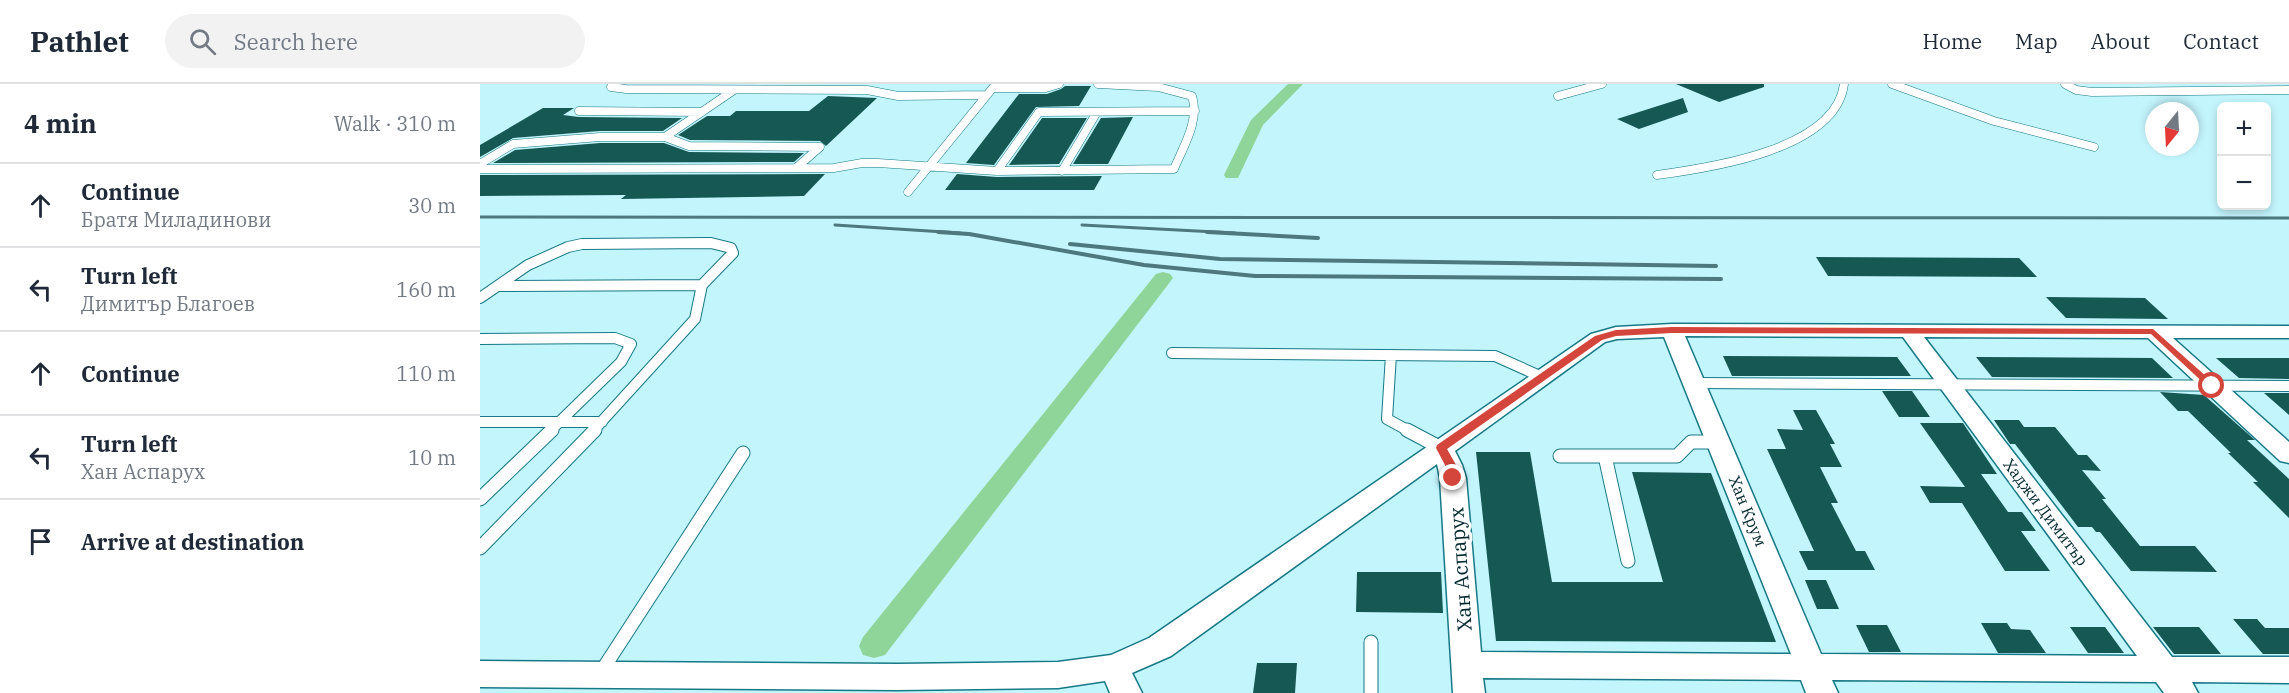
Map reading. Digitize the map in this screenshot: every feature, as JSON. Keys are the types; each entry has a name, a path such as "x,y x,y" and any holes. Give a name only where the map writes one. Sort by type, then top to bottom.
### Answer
{"street":[{"path":"480,674 599,675 894,685 1059,675 1120,680 1160,647 1598,338 1616,333 1672,330 2289,332"},
{"name":"Хан Крум","path":"1672,330 1817,680"},
{"name":"Хаджи Димитър","path":"1909,331 2173,681"},
{"path":"2153,332 2289,455"},
{"name":"Хан Аспарух","path":"1441,448 1450,465 1453,478 1468,679"},
{"path":"1468,679 2173,681 2289,670"},
{"path":"569,693 599,675"}],"lane":[{"path":"612,84 611,87 626,89 867,90 898,96 987,95"},
{"path":"908,192 994,86 1046,88 1059,84"},
{"path":"480,169 834,168 878,163 997,171 1174,169 1195,111 1192,96 1126,84 1098,84"},
{"path":"1558,96 1602,84"},
{"path":"1657,175 1741,160 1782,147 1804,136 1833,111 1844,96 1844,84"},
{"path":"1892,84 1994,121 2094,147"},
{"path":"2065,84 2076,90 2092,92 2286,90"},
{"path":"2184,84 2198,92"},
{"path":"2272,84 2286,90"},
{"path":"665,137 734,90"},
{"path":"579,111 702,112"},
{"path":"997,171 1039,112 1195,111"},
{"path":"1062,171 1097,112"},
{"path":"480,164 513,144 600,137 665,137 688,146 820,147 796,168"},
{"path":"480,298 539,258 567,246 711,243 731,248 733,253 702,285 695,319 602,422 480,548"},
{"path":"498,286 702,285"},
{"path":"480,339 615,338 631,344 621,362 480,499"},
{"path":"1172,353 1495,356 1542,377"},
{"path":"1391,355 1387,419 1441,448"},
{"path":"1695,383 2289,386"},
{"path":"480,422 602,422"},
{"path":"1560,456 1677,456 1691,442 1719,442"},
{"path":"599,675 743,453"},
{"path":"1605,456 1628,561"},
{"path":"1371,642 1371,693"}],"building":[{"path":"1676,84 1764,84 1764,87 1719,102"},
{"path":"1065,86 1091,86 1079,106 1036,107 994,165 966,163 1019,94 1047,94"},
{"path":"828,96 877,98 826,146 820,141 690,140 678,135 707,116 730,116 736,111 809,111"},
{"path":"1683,98 1688,112 1639,129 1617,119"},
{"path":"543,108 574,108 563,115 579,117 682,118 663,131 600,131 513,138 480,157 480,145"},
{"path":"1133,117 1108,164 1073,164 1101,118"},
{"path":"1042,118 1087,118 1059,164 1009,165"},
{"path":"600,143 664,143 689,152 804,153 794,162 493,163 515,150"},
{"path":"825,174 804,196 621,199 626,195 480,196 480,175"},
{"path":"957,174 997,177 1102,176 1094,190 945,190"},
{"path":"1816,257 2019,258 2037,277 1828,276"},
{"path":"2046,297 2145,298 2168,319 2066,318"},
{"path":"1723,356 1897,357 1911,376 1732,376"},
{"path":"1976,357 2152,358 2173,378 1992,377"},
{"path":"2216,358 2289,358 2289,379 2239,378"},
{"path":"1882,391 1912,391 1930,417 1899,417"},
{"path":"2160,392 2204,395 2255,440 2247,440 2289,479 2289,518 2253,482 2258,482 2228,453 2231,453 2188,411 2178,411"},
{"path":"2264,393 2289,393 2289,415"},
{"path":"1793,410 1816,410 1835,444 1830,444 1842,467 1820,467 1838,503 1831,503 1856,551 1865,551 1875,570 1808,570 1799,551 1814,551 1767,449 1786,449 1777,429 1803,430"},
{"path":"1994,420 2019,420 2024,427 2055,427 2078,455 2087,455 2101,471 2082,470 2140,546 2195,546 2217,572 2131,571 2100,532 2096,532 2092,527 2078,527 2015,444 2010,444"},
{"path":"1920,423 1963,423 1997,474 1981,474 2008,512 2022,512 2036,531 2021,531 2050,571 2005,571 1962,503 1930,503 1920,486 1965,487"},
{"path":"1476,452 1530,452 1552,582 1663,582 1632,472 1711,473 1776,642 1496,641"},
{"path":"1357,572 1441,572 1443,613 1356,612"},
{"path":"1805,580 1826,580 1839,609 1817,609"},
{"path":"2233,619 2257,619 2265,628 2289,628 2289,654 2263,654"},
{"path":"1981,623 2007,623 2011,629 2030,630 2046,653 1998,653"},
{"path":"1856,625 1887,625 1901,652 1869,652"},
{"path":"2070,627 2105,627 2124,653 2088,653"},
{"path":"2153,627 2199,627 2221,654 2174,654"},
{"path":"1257,663 1297,663 1295,693 1253,693"}],"waterway":[{"path":"1232,175 1256,123 1296,84"},
{"path":"874,646 1163,278"}],"railway":[{"path":"480,217 2289,218"},
{"path":"835,225 960,233"},
{"path":"1082,225 1235,233"},
{"path":"938,232 969,234 1144,265 1255,276 1721,279"},
{"path":"1207,232 1318,238"},
{"path":"1070,244 1220,259 1716,266"}],"route":[{"path":"1453,478 1450,465 1441,448 1598,338 1616,333 1672,330 2153,332 2212,386"}]}
